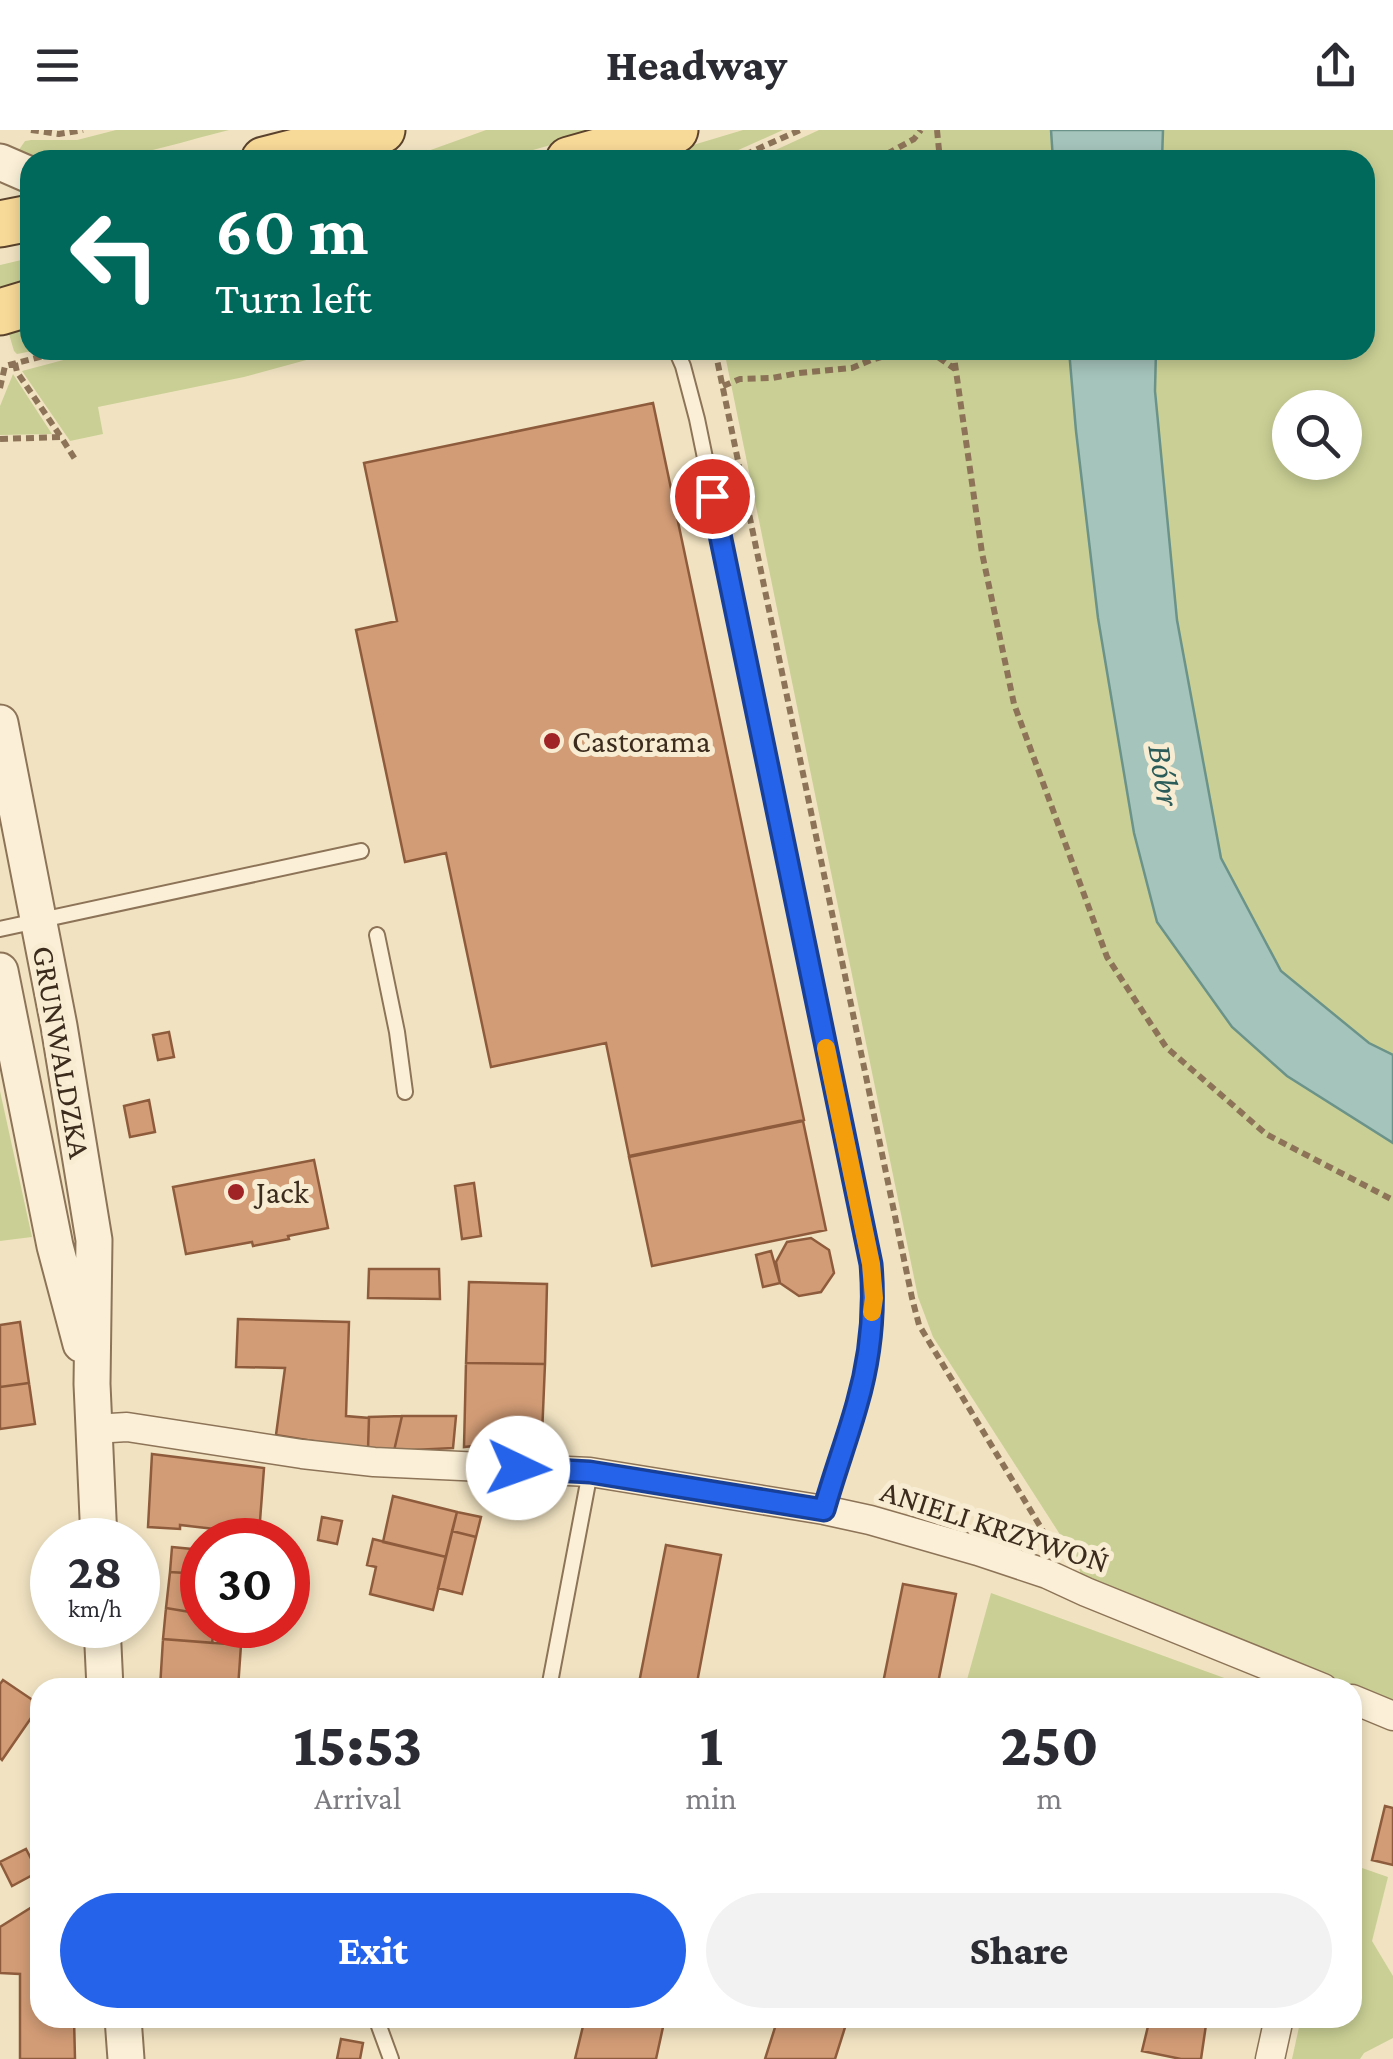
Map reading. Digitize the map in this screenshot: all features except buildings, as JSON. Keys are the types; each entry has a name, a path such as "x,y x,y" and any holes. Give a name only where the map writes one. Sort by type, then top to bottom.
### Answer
{"main road":[{"path":"303,150 382,130"},
{"path":"604,150 675,130"}],"street":[{"name":"GRUNWALDZKA","path":"0,723 60,1026 94,1240 92,1384 98,1518"},
{"name":"GRUNWALDZKA","path":"0,971 46,1248 92,1384"},
{"name":"ANIELI KRZYWOŃ","path":"94,1428 127,1427 374,1462 590,1472 824,1510 924,1535 1046,1574 1298,1678"},
{"path":"103,1648 105,1678"},
{"path":"1362,1703 1393,1716"},
{"path":"124,2028 126,2059"},
{"path":"1270,2059 1277,2028"}],"lane":[{"path":"680,360 696,419 871,1264 874,1298 870,1340 858,1402 824,1510"},
{"path":"0,929 361,851"},
{"path":"377,935 405,1092"},
{"path":"551,1678 590,1472"},
{"path":"380,2028 391,2059"}],"path":[{"path":"31,130 59,134 83,130"},
{"path":"755,150 800,130"},
{"path":"894,150 922,130"},
{"path":"0,388 5,366 27,360"},
{"path":"717,360 919,1324 1046,1536 1046,1574"},
{"path":"723,386 740,379 852,368 871,360"},
{"path":"942,360 955,369"},
{"path":"954,360 982,552 1014,704 1106,957 1166,1047 1266,1134 1393,1200"},
{"path":"15,363 74,459"},
{"path":"0,440 61,437"}],"green space":[{"path":"116,130 229,130 154,150 20,150 20,155 16,154 25,141 77,140"},
{"path":"486,130 604,130 533,150 431,150"},
{"path":"743,130 783,130 738,150 676,150"},
{"path":"819,130 1051,130 1052,150 776,150"},
{"path":"1163,130 1393,130 1393,1055 1369,1044 1281,971 1221,858 1177,620 1155,391 1156,360 1375,360 1375,150 1162,150"},
{"path":"20,260 20,287 0,292 0,265"},
{"path":"20,328 17,354 9,334"},
{"path":"63,360 306,360 98,407 103,434 70,441 22,371"},
{"path":"726,360 1070,360 1098,618 1134,833 1157,922 1232,1027 1287,1076 1393,1143 1393,1716 1362,1695 1362,1678 1301,1678 1086,1592 1077,1561 933,1337 918,1297"},
{"path":"13,374 52,434 0,435 0,406"},
{"path":"0,1091 32,1237 0,1241"},
{"path":"991,1593 1224,1678 967,1678"},
{"path":"1362,1868 1388,1877 1372,1941 1393,1976 1393,2038 1360,2059 1292,2059 1299,2028 1362,2028"}],"water":[{"path":"1051,130 1163,130 1162,150 1052,150"},
{"name":"Bóbr","path":"1070,360 1156,360 1155,391 1177,620 1221,858 1281,971 1369,1043 1393,1055 1393,1143 1287,1076 1232,1027 1157,922 1134,833 1098,618"}],"slow traffic":[{"path":"826,1048 871,1264 872,1312"}],"place":[{"name":"Castorama","path":"552,741"},
{"name":"Jack","path":"236,1192"}],"route":[{"path":"518,1468 590,1472 824,1510 858,1402 874,1298 871,1264 712,496"}]}
